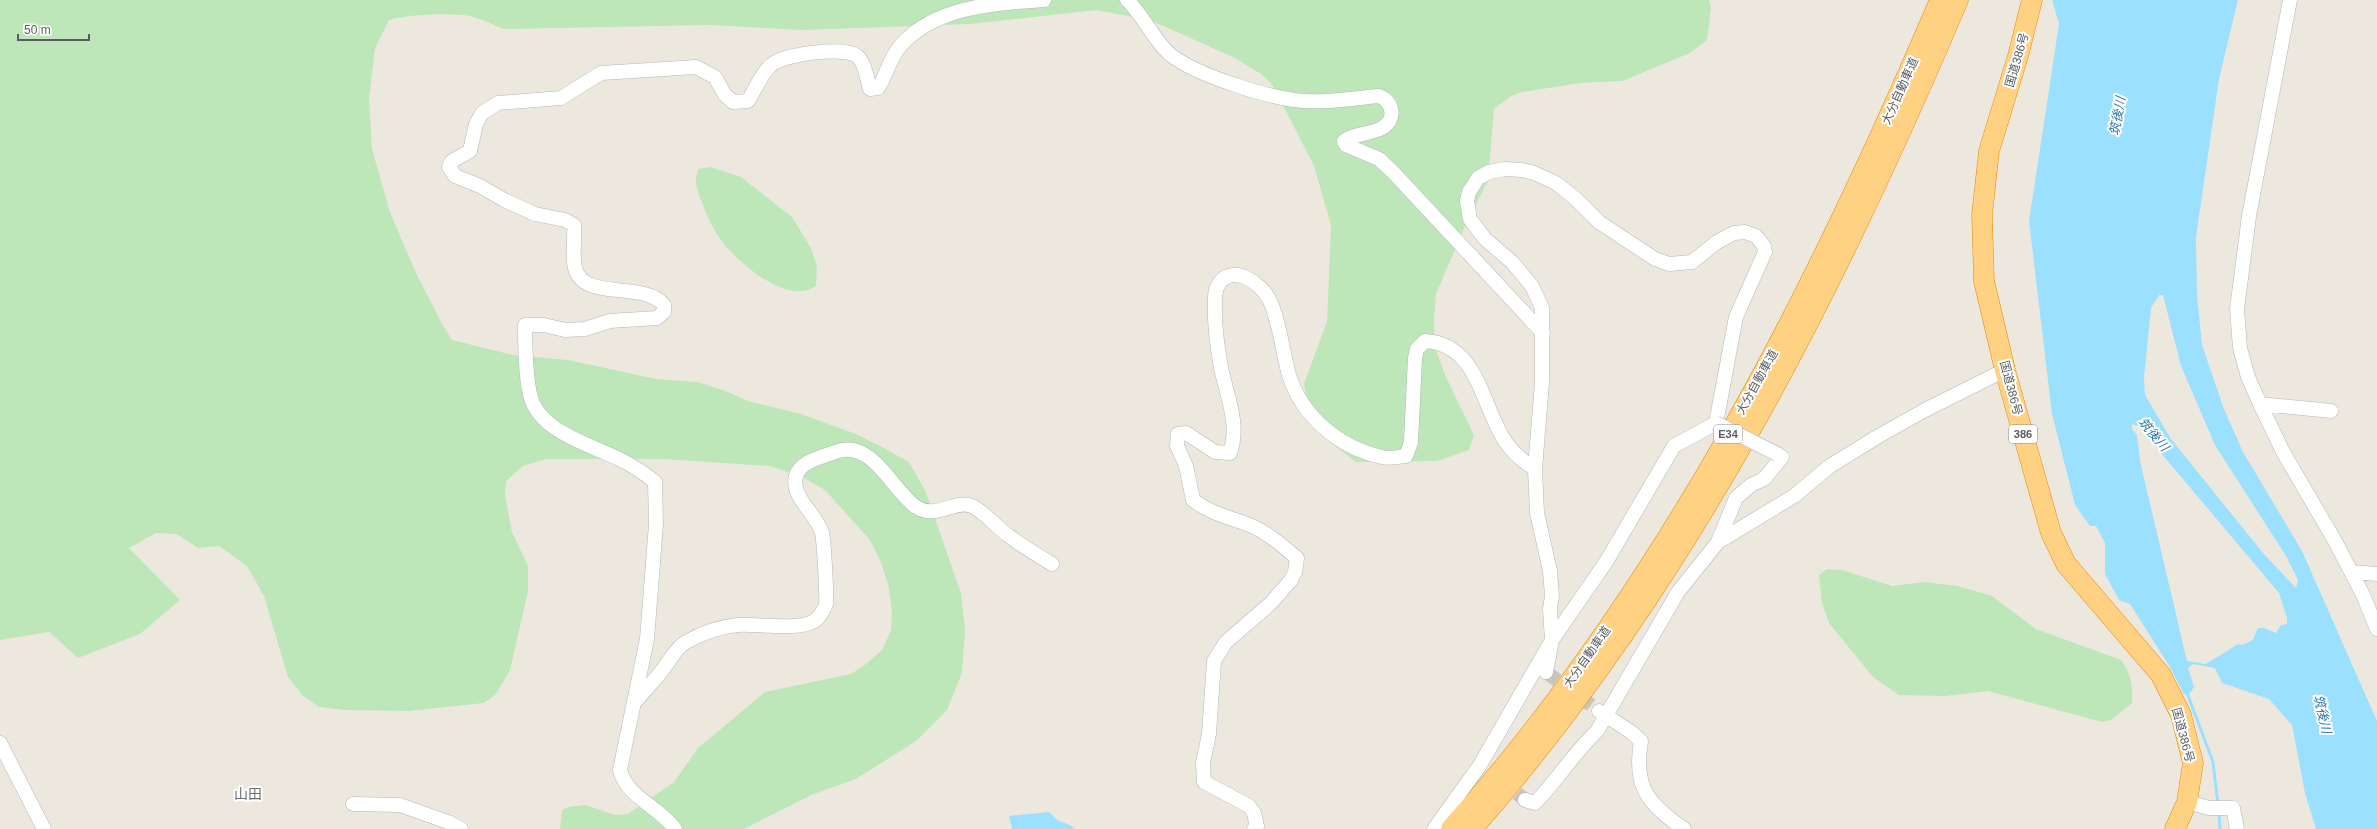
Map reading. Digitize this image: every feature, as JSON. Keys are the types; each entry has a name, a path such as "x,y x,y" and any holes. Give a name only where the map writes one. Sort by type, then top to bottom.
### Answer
{"highway":[{"name":"大分自動車道","path":"1451,829 1528,738 1579,670 1671,533 1757,384 1802,298 1877,144 1940,0"},
{"name":"大分自動車道","path":"1472,829 1540,747 1590,683 1686,539 1729,467 1777,383 1831,276 1894,146 1958,0"},
{"name":"国道386号","path":"2032,0 2018,56 1989,152 1982,215 1984,281 2005,370 2051,533 2066,564 2161,675 2181,715 2193,763 2187,802 2175,829"}],"street":[{"path":"675,829 668,819 628,789 620,770 647,639 656,524 655,482 621,459 562,433 539,414 531,398 525,325 544,325 565,330 585,329 610,321 657,318 664,312 664,305 658,298 637,291 600,289 581,280 575,269 574,225 565,220 535,214 506,201 480,186 455,176 449,167 452,161 470,151 476,124 482,113 498,103 561,98 601,73 696,67 715,77 725,95 733,102 748,101 770,66 780,59 795,55 839,52 856,55 862,62 870,89 878,88 892,59 901,45 934,20 986,4 1044,0"},
{"path":"1127,0 1139,11 1172,56 1194,69 1283,98 1305,101 1379,96 1387,99 1393,108 1392,117 1383,128 1349,138 1344,141 1346,145 1379,159 1392,171 1543,333"},
{"path":"2290,0 2250,208 2237,309 2240,348 2248,377 2283,452 2351,572 2377,629"},
{"path":"1546,672 1552,640 1550,609 1552,596 1550,570 1537,513 1535,469 1542,382 1542,308 1532,286 1512,262 1485,239 1470,219 1467,201 1469,192 1478,178 1489,172 1505,169 1522,170 1534,173 1556,183 1576,199 1599,222 1655,259 1669,264 1692,262 1717,242 1734,233 1745,232 1756,236 1764,246 1765,252 1736,317 1716,423"},
{"path":"1254,829 1257,826 1254,813 1249,806 1204,782 1203,763 1211,719 1212,674 1214,661 1226,642 1270,603 1291,580 1295,572 1297,558 1272,537 1252,526 1204,509 1193,500 1186,466 1177,446 1178,434 1186,433 1215,452 1230,453 1234,441 1232,413 1215,332 1214,296 1220,282 1231,275 1243,277 1259,287 1269,299 1289,376 1301,402 1315,421 1333,435 1358,449 1383,458 1406,456 1411,442 1415,358 1418,349 1425,341 1439,342 1453,350 1469,367 1502,436 1511,449 1535,469"},
{"path":"1718,542 1794,496 1830,466 1878,437 1925,410 2005,370"},
{"path":"2260,404 2331,411"},
{"path":"1525,800 1534,803 1550,788 1582,746 1597,731 1602,713 1678,592 1718,542 1736,498 1751,485 1764,479 1782,457 1716,423"},
{"path":"1434,829 1485,768 1552,640 1606,562 1674,446 1716,423"},
{"path":"634,703 684,643 717,628 738,625 791,625 809,623 817,619 826,605 822,533 796,490 795,477 799,469 810,462 843,449 856,449 864,454 881,469 899,492 918,508 931,512 943,511 958,505 970,505 1009,536 1052,564"},
{"path":"2351,572 2377,574"},
{"path":"1602,713 1631,732 1641,741 1637,759 1638,775 1643,790 1651,802 1664,815 1684,829"},
{"path":"0,743 44,829"},
{"path":"2187,802 2215,808 2232,808 2237,829"},
{"path":"353,804 400,805 448,822 461,829"}],"green space":[{"path":"0,0 1709,0 1711,8 1707,40 1690,53 1622,81 1581,83 1522,92 1511,96 1494,109 1488,181 1466,224 1436,294 1434,321 1435,347 1445,375 1474,435 1469,450 1437,461 1356,462 1321,435 1308,411 1304,384 1327,321 1331,225 1314,166 1272,84 1261,74 1235,58 1150,20 1096,10 970,24 802,30 710,25 503,29 474,17 444,14 407,16 389,20 375,48 369,98 372,149 390,212 415,271 442,324 452,340 513,355 568,360 656,379 697,382 726,391 748,401 801,414 856,434 909,462 925,490 961,593 965,630 962,673 947,710 916,741 856,779 811,795 744,829 560,829 562,810 568,807 585,805 615,815 628,814 674,782 698,748 765,692 851,674 866,664 882,650 891,630 892,613 889,588 881,562 870,540 825,490 801,476 769,466 663,459 546,459 523,466 506,481 505,495 512,532 528,566 528,591 510,670 496,694 484,703 409,711 344,710 319,707 302,695 288,677 264,596 247,566 219,546 198,548 176,534 156,533 129,548 180,600 140,634 78,658 49,632 0,640"},
{"path":"710,167 741,177 792,217 811,248 817,267 816,286 805,291 792,290 778,286 751,270 729,249 717,235 703,205 696,184 699,169"},
{"path":"1827,569 1842,570 1892,586 1924,582 1958,586 1992,596 2036,629 2121,660 2131,680 2132,703 2111,720 2102,722 1988,691 1946,696 1899,695 1873,677 1829,623 1822,603 1819,575"}],"water":[{"name":"筑後川","path":"2052,0 2238,0 2219,79 2196,237 2197,295 2202,345 2224,409 2243,452 2302,551 2377,721 2377,829 2316,829 2305,793 2292,725 2269,699 2222,683 2215,668 2193,664 2188,668 2194,687 2190,693 2184,694 2170,667 2130,604 2119,600 2105,574 2105,543 2096,526 2090,526 2075,505 2052,414 2029,221 2059,24","holes":["2159,295 2163,295 2181,366 2215,445 2286,556 2298,580 2296,588 2263,553 2171,439 2145,395 2144,378 2151,308","2132,424 2139,427 2279,593 2287,618 2287,624 2281,625 2276,633 2264,628 2258,628 2253,640 2242,645 2238,644 2206,664 2187,661 2140,461 2137,435 2132,429"]},
{"path":"1049,812 1057,820 1072,826 1074,829 1012,829 1009,816"}],"waterway":[{"path":"2186,690 2213,762 2218,805"},
{"path":"2219,813 2220,829"}],"tunnel":[{"path":"1546,672 1599,711"},
{"path":"1501,780 1525,800"}],"district":[{"name":"山田","path":"248,794"}]}
